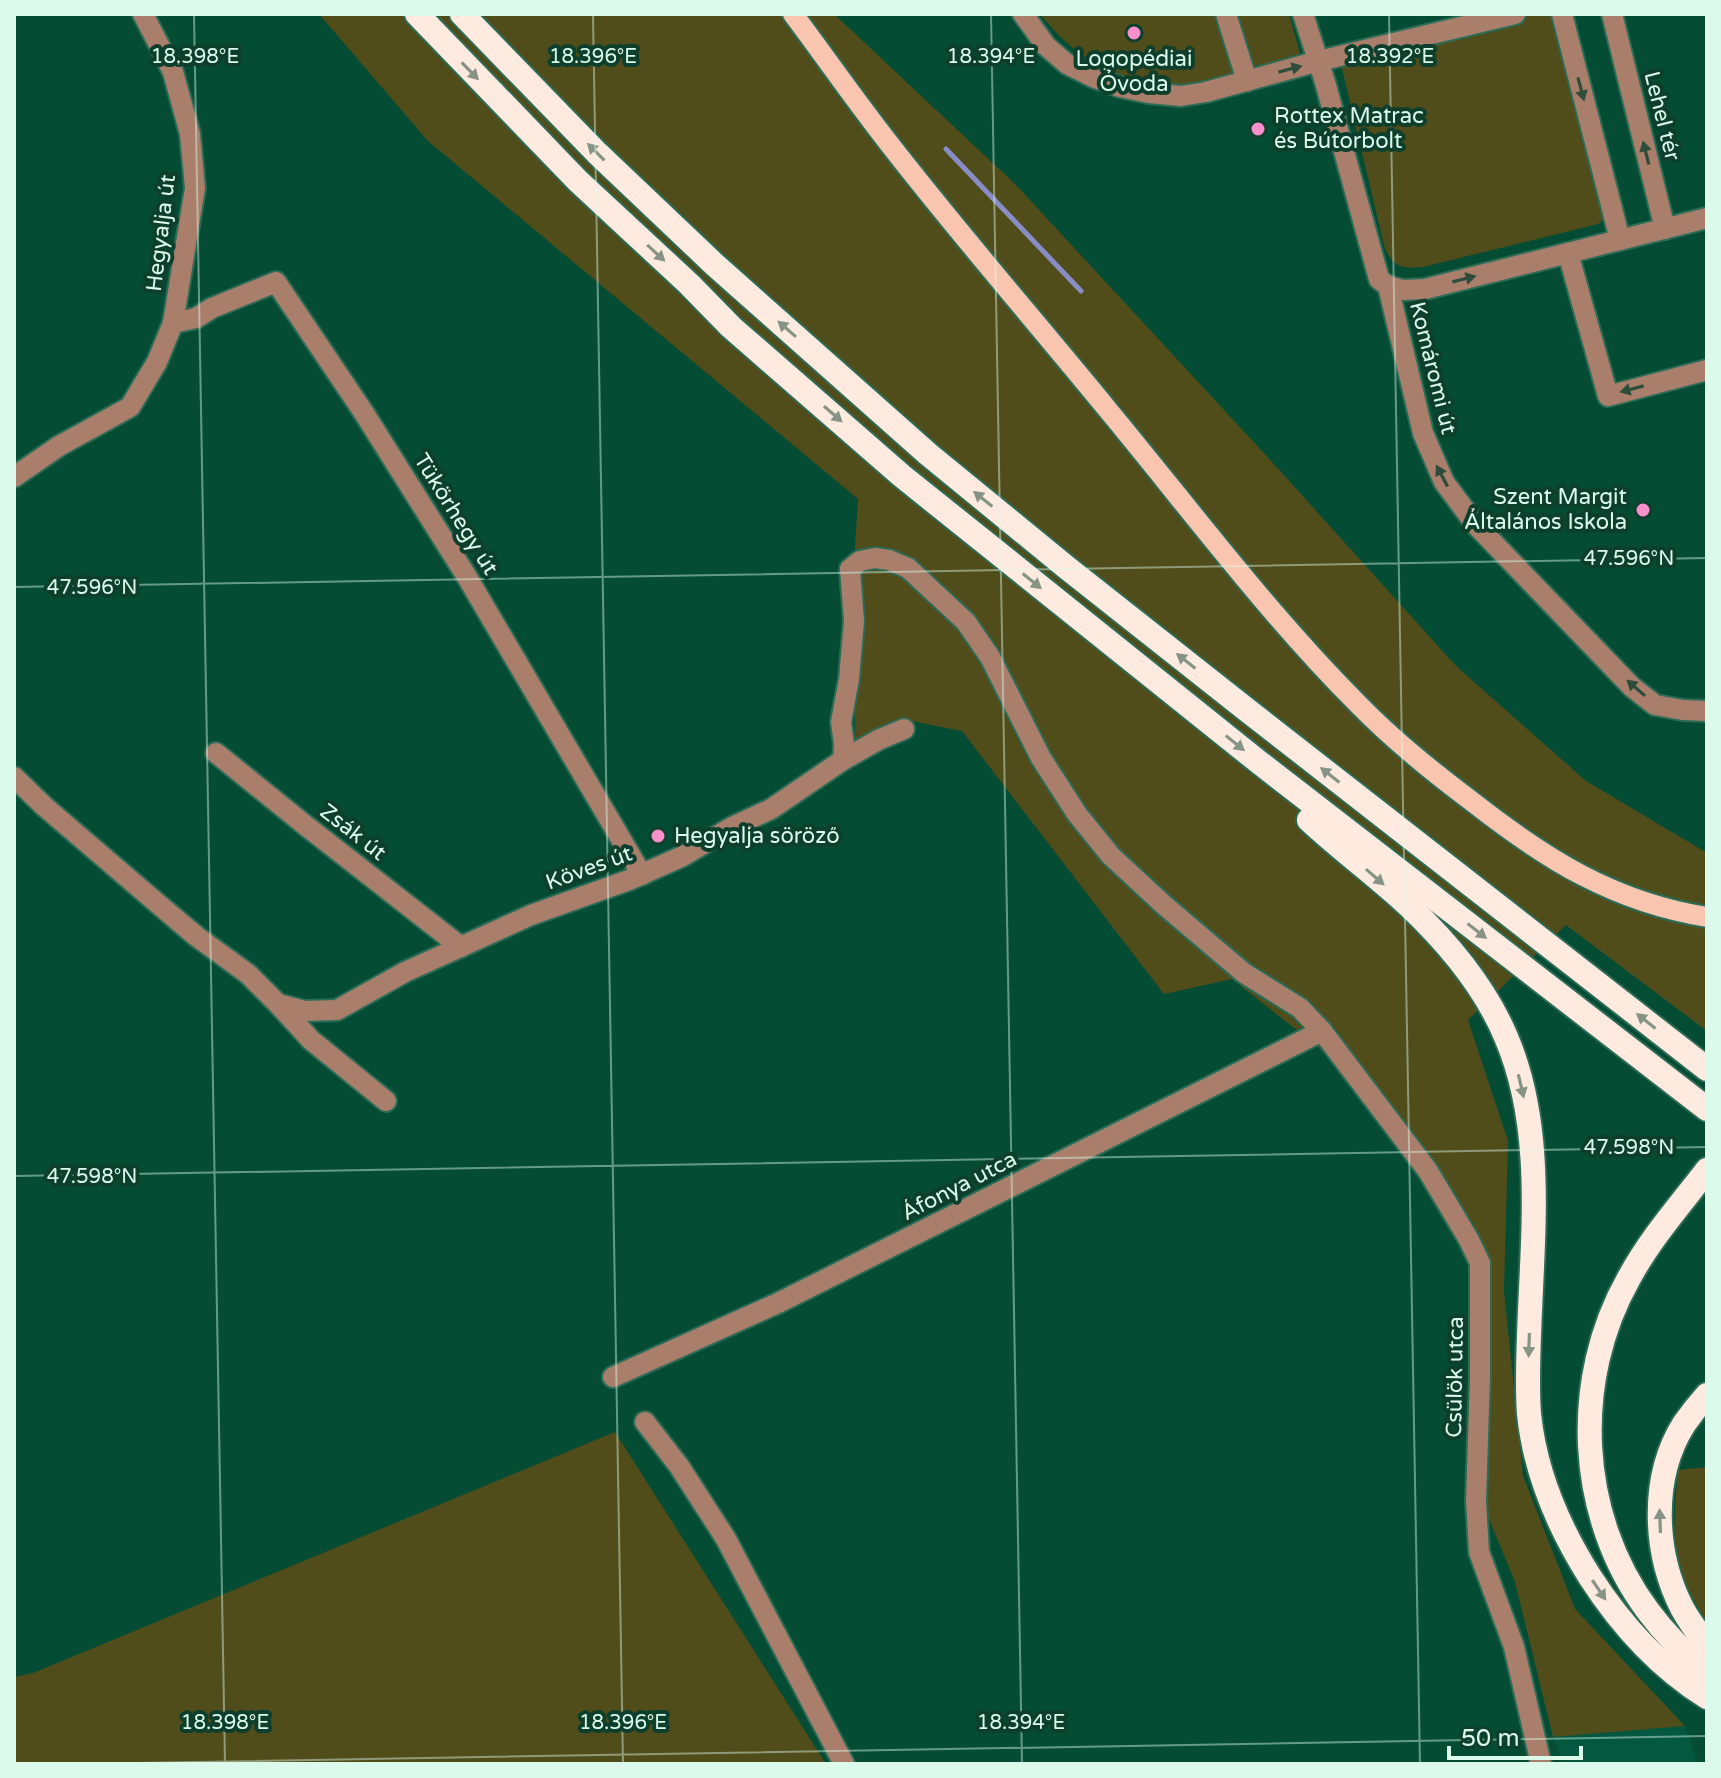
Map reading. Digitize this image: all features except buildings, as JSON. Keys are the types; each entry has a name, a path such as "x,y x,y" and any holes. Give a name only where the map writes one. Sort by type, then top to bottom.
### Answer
{"highway":[{"path":"417,14 578,181 731,327 902,476 1260,763 1698,1102"},
{"path":"462,14 597,153 715,265 928,454 1066,567 1707,1069"},
{"path":"1260,763 1310,821 1409,906 1452,951 1494,1011 1517,1066 1529,1128 1533,1234 1528,1382 1532,1434 1543,1481 1561,1524 1603,1597 1660,1664 1707,1697"},
{"path":"1707,1170 1642,1256 1618,1299 1603,1334 1591,1393 1589,1424 1593,1481 1606,1532 1618,1560 1647,1610 1674,1643 1707,1672"},
{"path":"1707,1395 1683,1425 1672,1449 1662,1487 1660,1526 1667,1568 1682,1609 1707,1644"}],"main road":[{"path":"793,14 891,146 1254,588 1360,707 1503,826 1561,864 1640,902 1707,917"}],"street":[{"name":"Hegyalja út","path":"14,477 59,446 130,407 157,362 173,323 195,188 190,134 173,72 143,14"},
{"path":"1023,14 1046,46 1067,64 1120,87 1181,96 1319,61 1441,22 1515,14"},
{"path":"1226,14 1247,81"},
{"name":"Komáromi út","path":"1303,14 1319,61 1379,279 1388,286 1427,446 1444,482 1476,525 1632,687 1655,705 1707,711"},
{"path":"1562,14 1620,240"},
{"name":"Lehel tér","path":"1612,14 1665,229"},
{"path":"1388,286 1403,290 1425,289 1707,218"},
{"path":"1568,253 1608,396 1707,370"},
{"name":"Tükörhegy út","path":"173,323 196,318 212,308 276,282 364,413 467,577 642,875"},
{"name":"Csülök utca","path":"843,760 841,722 849,679 854,621 850,569 860,561 875,558 889,560 908,568 966,622 990,657 1041,758 1077,814 1111,856 1244,973 1300,1008 1322,1031 1428,1171 1480,1263 1476,1501 1479,1552 1514,1647 1541,1764"},
{"name":"Köves út","path":"278,1004 305,1011 337,1010 405,972 531,915 642,875 683,856 732,827 771,809 843,760 904,729"},
{"name":"Zsák út","path":"216,753 461,947"},
{"path":"14,777 196,936 248,974 311,1040 386,1101"},
{"name":"Áfonya utca","path":"613,1377 778,1303 1322,1031"},
{"path":"645,1422 679,1466 726,1539 844,1764"}],"shaded area":[{"path":"319,14 834,14 1015,184 1456,666 1586,781 1707,853 1707,1031 1566,925 1468,1020 1508,1141 1504,1291 1523,1476 1575,1609 1685,1726 1553,1737 1515,1582 1485,1509 1488,1255 1326,1053 1232,979 1164,994 962,731 906,720 855,742 855,547 858,499 428,141"},
{"path":"1040,14 1289,14 1301,57 1213,82 1162,85 1116,74 1095,63 1075,50"},
{"path":"1515,14 1562,14 1605,218 1598,224 1423,267 1398,265 1390,258 1384,245 1339,56"},
{"path":"615,1432 826,1764 14,1764 14,1677 33,1673"},
{"path":"1707,1467 1707,1623 1679,1567 1675,1526 1678,1470"},
{"path":"1685,1726 1698,1764 1563,1764 1553,1737"}],"waterway":[{"path":"946,149 1081,291"}],"place":[{"name":"Logopédiai Óvoda","path":"1134,33"},
{"name":"Rottex Matrac és Bútorbolt","path":"1258,129"},
{"name":"Szent Margit Általános Iskola","path":"1643,510"},
{"name":"Hegyalja söröző","path":"658,836"}]}
